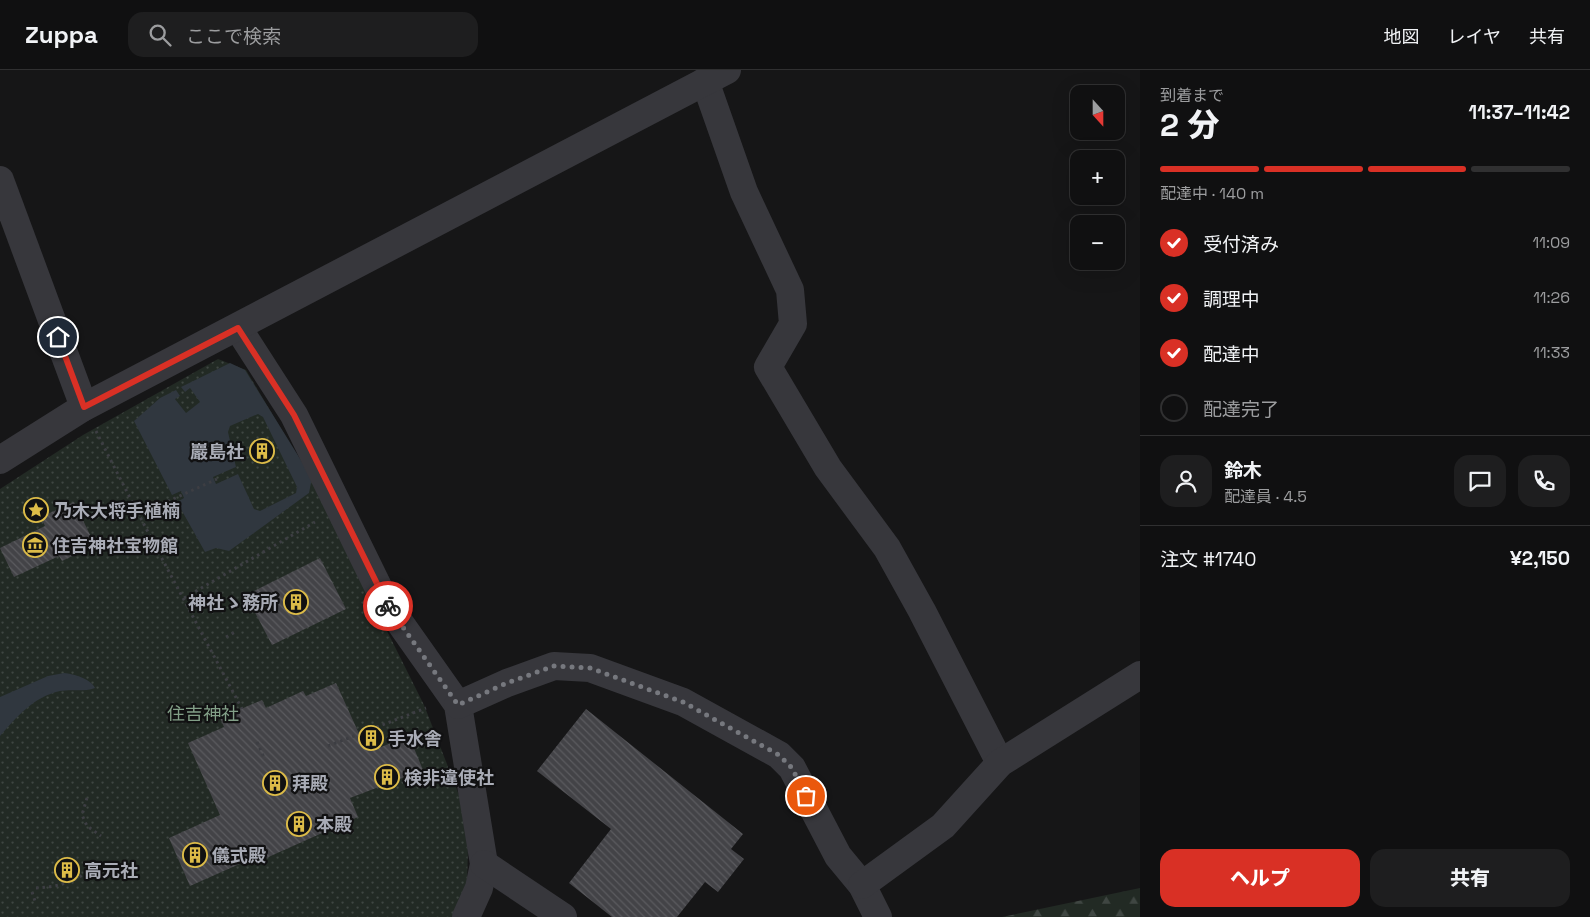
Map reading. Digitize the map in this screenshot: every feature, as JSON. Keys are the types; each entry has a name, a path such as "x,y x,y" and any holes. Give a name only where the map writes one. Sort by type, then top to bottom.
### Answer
{"street":[{"path":"0,460 89,418 238,328 716,76 744,192 790,290 793,324 768,367 828,468 887,548 922,611 1000,763"},
{"path":"0,180 89,418"},
{"path":"238,328 294,415 386,603 458,705 484,864 479,888 466,917"},
{"path":"458,705 507,683 554,666 590,668 683,702 779,755 792,768 838,856 862,885 878,917"},
{"path":"862,885 943,826 1000,763 1140,675"},
{"path":"484,864 563,917"}],"path":[{"path":"89,418 138,515 242,709"},
{"path":"138,515 217,479"},
{"path":"184,598 339,508"},
{"path":"226,637 235,632"},
{"path":"328,746 411,714"},
{"path":"257,742 265,760"},
{"path":"382,764 384,769"},
{"path":"87,798 82,815 87,826 101,836"},
{"path":"36,888 64,884 77,879 85,872"},
{"path":"32,892 36,904"}],"green space":[{"name":"住吉神社","path":"218,359 246,370 311,479 424,705 459,795 468,846 467,886 452,917 0,917 0,489 83,435"},
{"path":"1140,888 1140,917 1002,917"}],"shaded area":[{"path":"230,363 245,370 312,478 309,493 229,551 216,548 205,552 177,502 184,498 181,491 172,495 134,421 160,398 176,390 180,396 175,399 186,413 200,402 190,388 185,392 181,387","holes":["258,414 263,417 297,487 296,493 260,511 254,509 238,474 216,484 213,477 236,467 228,432 230,426"]},
{"path":"64,673 86,680 95,688 60,691 42,698 26,709 0,736 0,697 48,676"}],"building":[{"path":"74,502 95,545 62,561 59,556 14,577 0,548 45,526 41,517"},
{"name":"神社ゝ務所","path":"320,558 346,609 272,645 246,595"},
{"path":"336,683 361,738 375,733 381,747 409,736 423,770 350,798 358,817 255,863 253,858 190,886 169,838 220,815 188,743 224,727 220,718 262,700 266,708 303,691 306,696"},
{"path":"586,709 743,834 731,849 744,859 718,892 705,882 677,917 612,917 569,883 611,829 537,771"}],"way so far":[{"path":"388,606 458,705 507,683 554,666 590,668 683,702 779,755 792,768 806,796"}],"place":[{"name":"巖島社","path":"262,451"},
{"name":"乃木大将手植楠","path":"36,510"},
{"name":"住吉神社宝物館","path":"35,545"},
{"name":"神社ゝ務所","path":"296,602"},
{"name":"手水舎","path":"371,738"},
{"name":"検非違使社","path":"387,777"},
{"name":"拜殿","path":"275,783"},
{"name":"本殿","path":"299,824"},
{"name":"儀式殿","path":"195,855"},
{"name":"高元社","path":"67,870"}],"route":[{"path":"58,337 84,407 238,328 294,415 388,606"}]}
